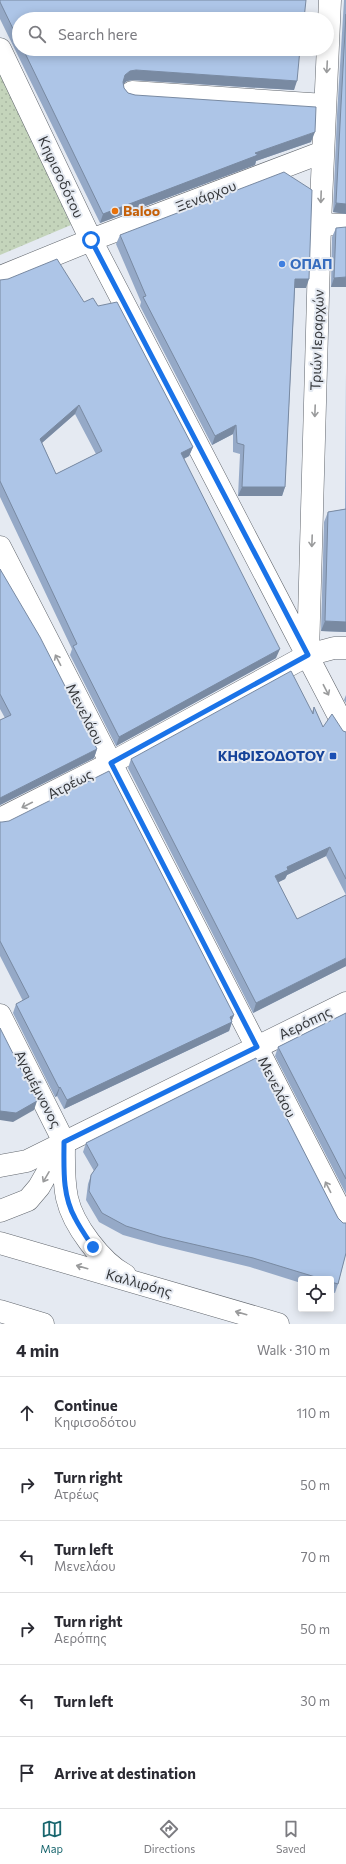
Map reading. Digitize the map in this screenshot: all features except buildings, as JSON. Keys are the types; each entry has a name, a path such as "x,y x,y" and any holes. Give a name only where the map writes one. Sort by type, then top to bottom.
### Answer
{"street":[{"name":"Τριών Ιεραρχών","path":"329,12 330,0"},
{"name":"Κηφισοδότου","path":"0,49 91,240 346,730"},
{"name":"Τριών Ιεραρχών","path":"308,655 320,224 327,56"},
{"path":"132,92 325,105"},
{"name":"Ξενάρχου","path":"0,276 323,152"},
{"path":"320,224 346,225"},
{"name":"Μενελάου","path":"0,547 346,1221"},
{"name":"Ατρέως","path":"0,819 111,763 308,655 334,648 346,648"},
{"name":"Αερόπης","path":"0,1166 27,1161 346,1003"},
{"name":"Αγαμέμνονος","path":"0,1015 64,1142"},
{"path":"0,1211 28,1200 39,1187 64,1142"},
{"path":"64,1142 64,1181 67,1200 74,1218 93,1247 113,1269 146,1286"},
{"path":"0,1153 27,1161"},
{"name":"Καλλιρόης","path":"0,1243 278,1324"},
{"path":"0,1311 43,1324"}],"green space":[{"path":"0,66 71,225 0,255"}],"place":[{"name":"Baloo","path":"115,211"},
{"name":"ΟΠΑΠ","path":"282,264"},
{"name":"ΚΗΦΙΣΟΔΟΤΟΥ","path":"333,756"}],"route":[{"path":"91,240 308,655 111,763 257,1047 64,1142 64,1181 67,1200 74,1218 93,1247"}]}
